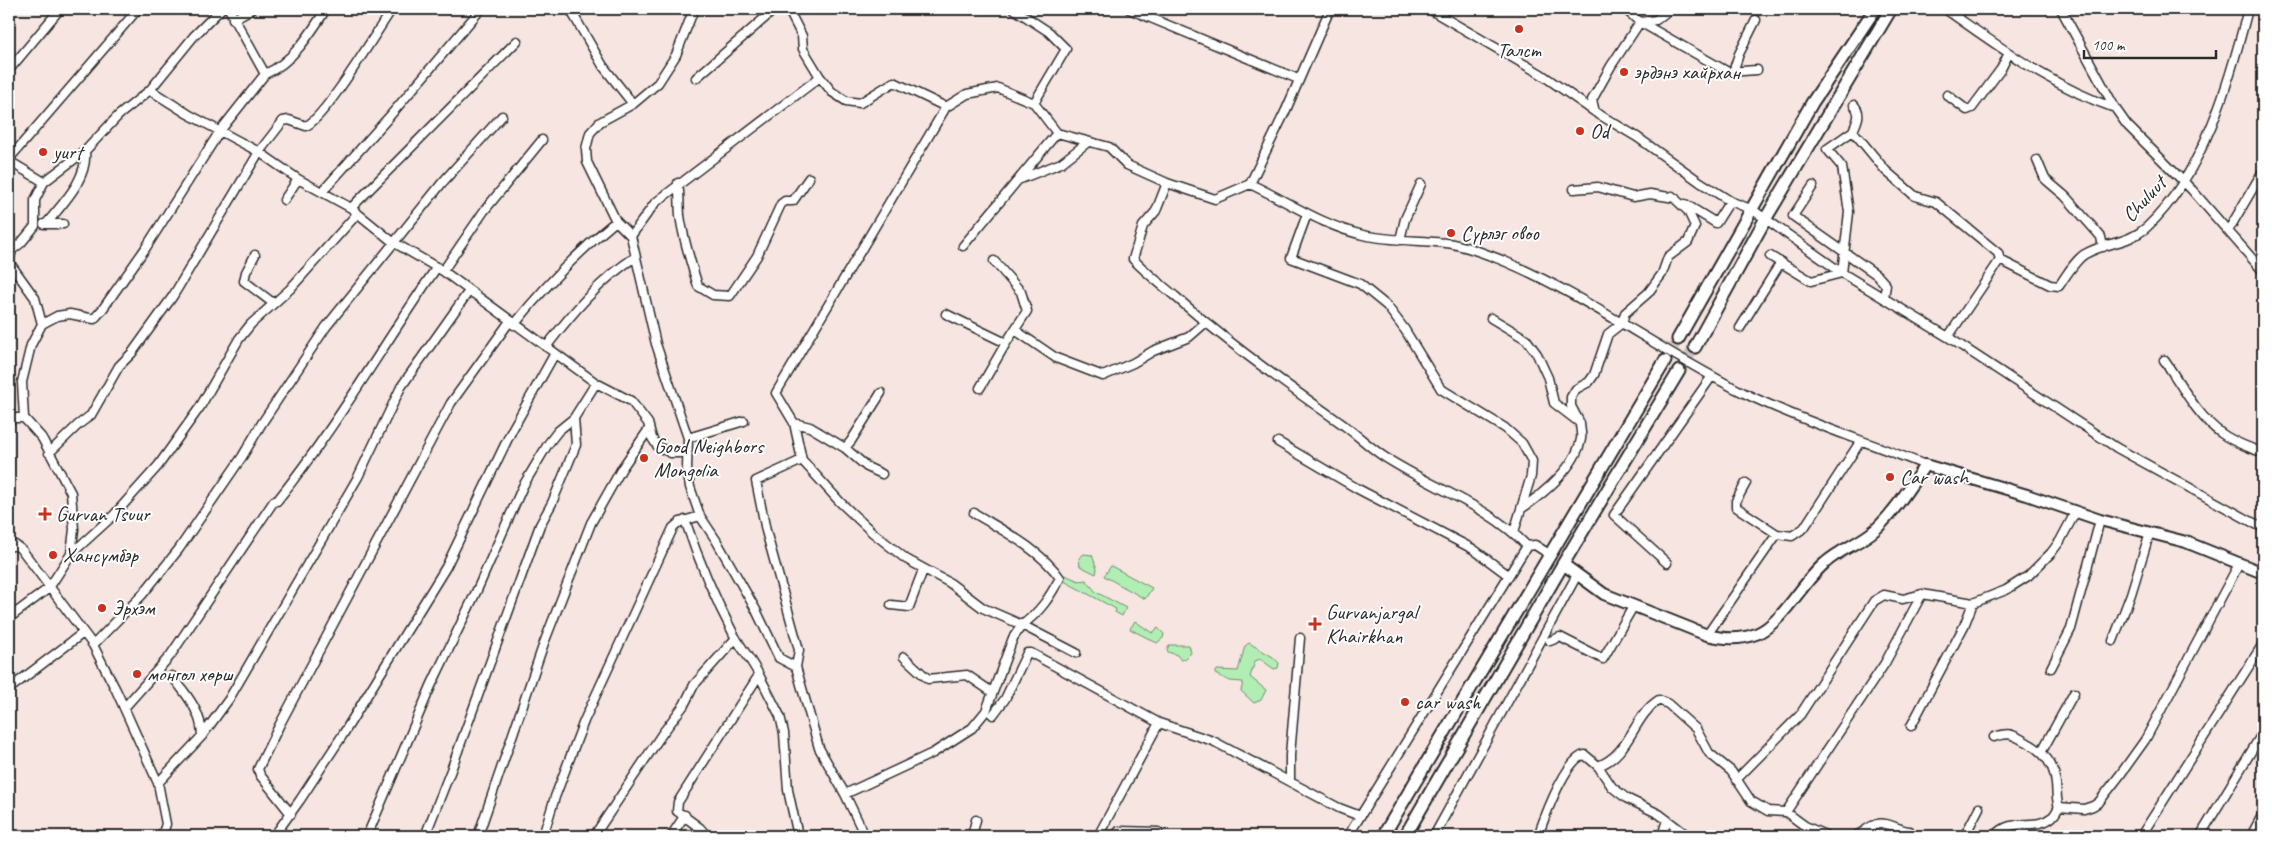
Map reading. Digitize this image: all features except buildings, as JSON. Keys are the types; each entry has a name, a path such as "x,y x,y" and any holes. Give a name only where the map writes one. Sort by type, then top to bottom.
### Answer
{"main road":[{"path":"1678,339 1753,210 1812,103 1875,9"},
{"path":"1695,347 1766,218 1891,9"},
{"path":"1383,836 1549,554 1666,361"},
{"path":"1405,836 1563,564 1679,370"}],"street":[{"path":"9,70 60,9"},
{"path":"44,182 9,160 138,9"},
{"path":"35,226 35,200 44,182 86,151 119,115 150,90 194,36 221,9"},
{"path":"229,9 265,74"},
{"path":"233,19 252,9"},
{"path":"71,554 74,529 71,493 42,438 24,418 22,382 31,345 42,324 57,316 70,314 94,319 102,310 145,249 220,131 265,74 278,69 312,33 326,9"},
{"path":"49,453 91,415 119,366 132,353 174,296 259,152 282,121 289,120 306,126 312,122 336,94 392,9"},
{"path":"322,192 480,9"},
{"path":"570,9 603,66 633,104"},
{"path":"694,9 676,55 658,83 633,104 600,122 590,133 586,149 587,162 616,221 631,236 656,344 688,438 686,453 690,487 700,516 756,610 779,658 796,667"},
{"path":"696,78 774,9"},
{"path":"788,9 802,36 803,49 820,77 832,92 846,101 860,103 894,82 946,107"},
{"path":"1014,9 1049,32 1066,49 1034,103"},
{"path":"1129,9 1298,78"},
{"path":"1076,653 1044,634 983,608 950,583 923,570 872,532 840,502 802,460 794,422 776,393 946,107 968,94 998,88 1034,103 1057,133 1109,147 1127,165 1167,183 1215,199 1250,184 1286,110 1298,78 1330,9"},
{"path":"1431,9 1541,74 1730,201 1753,210 1766,218 1842,273 1948,337 2117,448 2263,528"},
{"path":"1625,9 1640,22 1728,72 1757,70"},
{"path":"1595,112 1592,100 1611,66 1640,22 1656,20 1670,9"},
{"path":"1945,9 2062,87 2115,108"},
{"path":"2061,9 2115,108 2127,125 2184,182 2263,271"},
{"name":"Chuluut","path":"2000,260 2050,285 2059,286 2084,255 2132,238 2147,227 2184,182 2216,113 2233,68 2248,9"},
{"path":"1733,72 1739,54 1756,20"},
{"path":"9,618 49,588 71,554 114,515 158,466 200,407 239,339 252,324 290,289 354,211 517,41"},
{"path":"1947,95 1967,110 1972,108 2001,69 2009,53"},
{"path":"631,236 655,203 678,183 820,77"},
{"path":"150,90 259,152 298,179 354,211 393,242 440,269 546,347 554,355 596,383 631,401 648,423 652,438 664,451 686,453"},
{"path":"1842,273 1849,212 1842,167 1827,148 1853,131 1859,116 1858,110 1854,105"},
{"path":"93,645 142,595 179,549 242,457 262,423 326,327 442,183 502,116"},
{"path":"1853,131 1886,171 1915,196 1936,202 1998,253 2000,260 1948,337"},
{"path":"963,246 1057,133"},
{"path":"124,708 170,656 274,501 277,501 308,461 388,338 484,211 542,140"},
{"path":"1018,180 1061,163 1088,142"},
{"path":"47,223 78,183 86,159 86,151"},
{"path":"2037,160 2045,179 2065,196 2096,231 2101,237 2103,247"},
{"path":"2228,231 2263,170"},
{"path":"678,183 681,203 680,214 698,286 713,295 730,296 757,256 782,204 785,201 793,201 809,178"},
{"path":"284,200 298,179"},
{"path":"1167,183 1156,211 1143,226 1133,259 1205,323 1346,426 1383,456 1455,495 1514,532 1527,546"},
{"path":"1250,184 1308,214 1363,235 1400,240 1448,243 1502,260 1540,277 1712,376 1747,394 1860,442 1925,466 2076,511 2100,520 2150,532 2202,548 2263,573"},
{"path":"1400,240 1405,219 1421,184"},
{"path":"1813,186 1793,216 1877,276 1886,285 1884,298"},
{"path":"1574,188 1598,187 1633,197 1650,194 1672,196 1716,223 1730,201"},
{"path":"1521,509 1540,496 1566,470 1582,438 1580,423 1571,406 1571,398 1576,389 1588,382 1594,375 1608,334 1622,323 1625,313 1648,293 1662,274 1668,257 1688,242 1695,226 1688,211 1672,196"},
{"path":"1308,214 1291,258 1360,284 1387,306 1414,343 1441,389 1505,428 1522,443 1532,461 1531,476 1514,532"},
{"path":"291,814 260,775 258,769 280,724 451,403 512,323 590,242 616,221"},
{"path":"42,324 34,298 9,262 10,250 21,243 35,226 47,223 63,224"},
{"path":"255,255 246,272 244,281 273,303"},
{"path":"1770,256 1811,282 1842,273"},
{"path":"546,347 571,315 602,282 635,257"},
{"path":"980,388 1027,311 1021,292 994,262"},
{"path":"1740,328 1781,262"},
{"path":"158,783 202,736 229,699 253,661 354,485 401,387 469,291"},
{"path":"946,314 1006,343"},
{"path":"1491,318 1526,339 1537,354 1548,378 1554,403 1580,423"},
{"path":"1015,330 1056,358 1103,376 1133,363 1153,351 1189,337 1205,323"},
{"path":"274,836 291,814 342,736 446,567 512,430 554,355"},
{"path":"2164,360 2194,403 2220,433 2235,442 2263,453"},
{"path":"1667,563 1614,515 1712,376"},
{"path":"367,836 431,686 478,588 523,486 548,444 558,431 574,418 596,383"},
{"path":"845,448 851,442 881,393"},
{"path":"9,421 14,418 24,418"},
{"path":"425,836 540,525 576,446 574,418"},
{"path":"688,438 744,421"},
{"path":"794,422 810,426 845,448 867,467 882,474"},
{"path":"478,836 544,643 591,523 622,468 650,430"},
{"path":"1278,442 1358,490 1466,545 1508,575"},
{"path":"1746,483 1736,501 1736,507 1777,534 1792,536 1804,528 1860,442"},
{"path":"802,460 756,481 768,541 799,650 796,667 819,748 845,794 865,836"},
{"path":"1563,564 1604,594 1707,635 1722,638 1739,638 1757,634 1772,623 1826,562 1875,530 1888,517 1925,466"},
{"path":"1736,780 1800,715 1874,601 1884,595 1903,599 1922,594 1973,603 2006,590 2028,576 2060,541 2076,511"},
{"path":"845,794 901,770 972,728 986,711 1013,638 1022,624 1040,610 1060,578 1055,570 1015,538 974,513"},
{"path":"543,836 555,797 584,720 673,528 685,520 700,516"},
{"path":"685,520 694,549 708,577 719,606 759,675 780,716 784,733 788,790 798,836"},
{"path":"2051,668 2071,629 2100,520"},
{"path":"2113,641 2131,594 2150,532"},
{"path":"1707,635 1777,534"},
{"path":"9,547 15,545 22,550 93,645 158,783 166,824 162,836"},
{"path":"1348,836 1527,546 1535,545 1549,554"},
{"path":"2059,807 2084,808 2100,802 2146,740 2239,564"},
{"path":"891,605 909,607 923,570"},
{"path":"1434,836 1577,575"},
{"path":"1786,812 1885,663 1922,594"},
{"path":"1911,726 1964,626 1973,603"},
{"path":"1550,641 1560,637 1603,659 1634,605"},
{"path":"9,689 83,633"},
{"path":"594,836 662,734 684,705 694,685 736,638"},
{"path":"1290,781 1290,755 1300,638"},
{"path":"2141,836 2263,644"},
{"path":"993,715 1005,699 1027,654 1031,653 1159,723 1213,741 1339,808 1360,816"},
{"path":"904,657 928,679 966,675 992,692"},
{"path":"706,836 685,815 677,811 680,798 759,675"},
{"path":"172,676 190,699 202,724 202,736"},
{"path":"2042,750 2074,693"},
{"path":"1598,766 1609,762 1617,754 1650,706 1659,700 1668,704 1696,729 1709,753 1731,771 1751,801 1768,811 1786,812 1805,826 1827,836"},
{"path":"1098,836 1159,723"},
{"path":"2200,836 2263,732"},
{"path":"1994,737 2011,734 2042,750 2053,771 2056,782 2056,800 2059,807"},
{"path":"1538,836 1546,810 1572,762 1580,755 1585,755 1598,766 1612,787 1619,793 1659,814 1688,836"},
{"path":"1995,836 2010,824 2039,822 2051,818 2059,807"},
{"path":"1967,836 1965,835 1979,808"},
{"path":"2251,836 2263,814"},
{"path":"671,836 685,815"},
{"path":"972,836 976,820"},
{"path":"1662,836 1667,820"},
{"path":"1855,836 1865,832 1874,824 1882,823 1909,831"},
{"path":"1115,836 1119,832 1158,832"}],"green space":[{"path":"1084,554 1092,555 1097,569 1096,574 1080,566 1079,558"},
{"path":"1111,566 1152,588 1145,599 1104,576"},
{"path":"1065,575 1079,581 1086,580 1096,592 1126,608 1122,616 1115,612 1116,609 1062,580"},
{"path":"1135,621 1152,633 1158,628 1164,634 1163,638 1157,643 1130,629"},
{"path":"1249,643 1273,657 1279,663 1278,668 1274,669 1260,659 1255,661 1250,677 1266,690 1261,700 1254,703 1241,691 1243,682 1230,681 1215,674 1217,670 1238,671 1245,646"},
{"path":"1169,645 1189,645 1191,653 1181,660 1177,655 1168,652"}],"tunnel":[{"path":"1665,361 1678,339"},
{"path":"1679,371 1695,347"}],"place":[{"name":"Талст","path":"1519,29"},
{"name":"эрдэнэ хайрхан","path":"1624,72"},
{"name":"Od","path":"1580,131"},
{"name":"yurt","path":"43,152"},
{"name":"Сүрлэг овоо","path":"1451,233"},
{"name":"Good Neighbors Mongolia","path":"644,458"},
{"name":"Car wash","path":"1890,477"},
{"name":"Gurvan Tsuur","path":"45,514"},
{"name":"Хансүмбэр","path":"53,555"},
{"name":"Эрхэм","path":"102,608"},
{"name":"Gurvanjargal Khairkhan","path":"1315,624"},
{"name":"монгол хөрш","path":"137,674"},
{"name":"car wash","path":"1405,702"}]}
